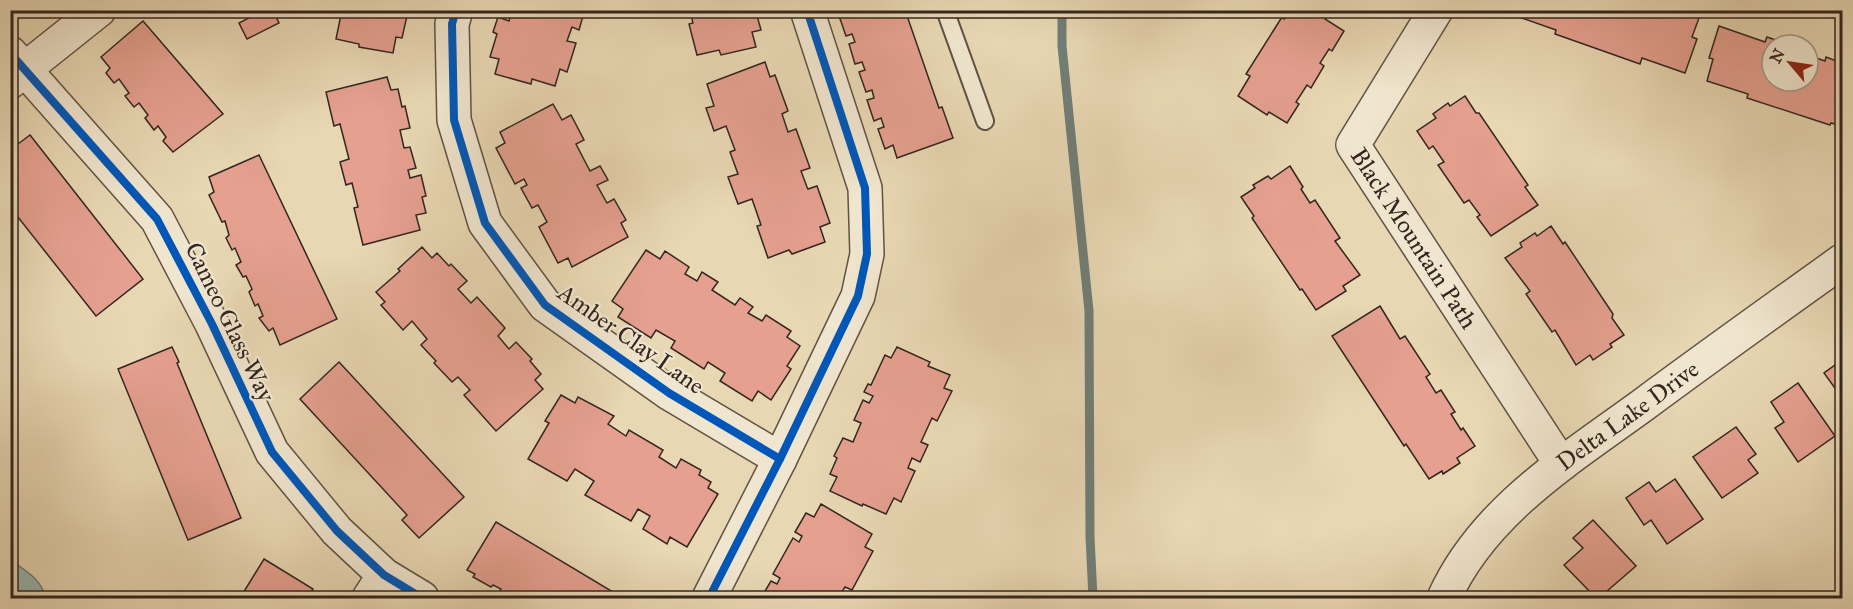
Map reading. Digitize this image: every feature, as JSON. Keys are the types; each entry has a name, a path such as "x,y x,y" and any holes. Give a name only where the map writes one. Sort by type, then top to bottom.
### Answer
{"street":[{"path":"15,68 99,10"},
{"name":"Amber Clay Lane","path":"456,10 452,24 454,120 485,223 545,305 669,393 780,459"},
{"path":"709,598 780,459 858,297 867,254 865,188 807,10"},
{"name":"Black Mountain Path","path":"1436,10 1353,146 1561,464"},
{"name":"Cameo Glass Way","path":"15,68 157,219 212,324 272,452 337,531 376,587 422,598"},
{"name":"Delta Lake Drive","path":"1444,598 1481,536 1519,498 1561,464 1842,261"}],"lane":[{"path":"945,10 985,121"}],"water":[{"path":"11,562 33,577 41,586 45,598 11,598"}],"building":[{"path":"264,10 273,10 279,23 247,39 239,23"},
{"path":"342,10 402,10 401,14 407,16 402,38 396,37 393,53 359,47 359,44 336,39"},
{"path":"512,10 578,10 577,14 583,16 579,30 572,27 567,41 576,43 567,72 560,69 555,86 532,79 531,84 495,74 499,59 490,57 497,34 493,32 498,17 509,21"},
{"path":"685,10 756,12 761,30 752,32 756,47 721,55 719,50 697,55 689,24 693,23 691,15 687,16"},
{"path":"837,10 905,10 939,108 942,107 953,138 897,158 893,145 885,149 878,129 884,127 881,118 874,121 867,100 874,98 872,90 866,92 859,72 865,70 862,62 855,64 849,44 855,42 852,34 846,36"},
{"path":"1289,10 1318,10 1327,16 1325,19 1344,31 1332,51 1329,49 1320,63 1324,66 1311,88 1307,85 1296,102 1299,104 1287,123 1269,112 1267,115 1238,96 1250,76 1246,74 1282,17 1284,19"},
{"path":"1518,10 1669,10 1677,13 1678,10 1699,18 1692,37 1697,39 1685,73 1642,58 1640,64 1555,34 1556,30 1516,16"},
{"path":"143,21 223,114 173,152 163,141 166,137 158,126 154,130 145,118 148,115 139,103 134,107 125,96 129,93 119,79 114,83 106,73 110,68 101,57"},
{"path":"1719,26 1760,40 1760,93 1820,93 1820,59 1825,61 1826,57 1842,63 1842,126 1831,123 1830,125 1747,98 1748,94 1707,81 1713,59 1709,58"},
{"path":"765,62 770,77 775,75 788,111 782,114 788,132 796,129 810,168 801,171 807,187 808,189 817,186 830,223 820,227 825,242 792,254 789,250 768,258 757,226 761,225 752,199 738,204 728,177 738,174 730,152 735,150 726,126 714,131 706,108 714,106 707,84"},
{"path":"387,77 391,90 398,89 402,107 405,106 410,128 400,130 404,148 410,147 416,168 408,170 410,178 421,175 426,196 422,197 426,213 416,215 420,230 363,245 354,208 358,207 352,183 346,185 340,162 349,159 340,124 334,126 326,92"},
{"path":"1465,96 1528,185 1525,187 1538,205 1491,236 1477,217 1480,215 1469,200 1464,203 1438,165 1444,162 1433,146 1429,149 1417,131 1436,118 1433,114 1448,103 1450,106"},
{"path":"553,104 562,120 571,115 584,140 576,144 590,171 600,166 608,180 597,185 607,203 614,199 626,220 621,223 628,237 572,267 568,258 558,263 539,227 547,222 538,205 532,208 521,188 527,185 524,179 515,184 496,148 505,143 500,132"},
{"path":"30,135 143,279 96,316 10,207 10,150"},
{"path":"259,155 337,319 280,345 273,328 269,331 259,318 263,316 258,304 255,306 249,292 252,289 246,276 243,277 236,265 241,262 235,248 232,250 226,238 229,235 225,221 222,222 209,195 214,192 209,177"},
{"path":"1290,166 1303,187 1301,189 1310,203 1315,200 1340,238 1335,241 1360,275 1343,286 1346,291 1316,310 1252,218 1254,216 1241,197 1255,188 1253,185 1268,176 1271,179"},
{"path":"1551,226 1563,244 1565,242 1613,314 1612,318 1624,335 1610,344 1612,347 1593,360 1590,355 1576,365 1555,330 1552,332 1526,294 1530,291 1505,258 1522,247 1520,243 1535,233 1537,236"},
{"path":"422,247 432,258 437,253 467,281 458,289 471,303 477,297 505,328 498,336 509,349 516,342 532,359 530,361 541,374 535,380 543,389 496,431 464,395 470,390 458,377 452,382 434,363 436,361 421,345 427,339 412,321 403,330 381,305 385,302 376,292"},
{"path":"646,250 660,259 665,251 689,267 685,274 697,281 702,272 718,282 712,290 735,305 740,298 753,307 748,313 762,321 766,315 791,331 787,337 800,346 787,366 791,369 771,400 758,391 752,401 720,381 725,373 708,362 704,369 671,348 675,341 656,330 651,338 618,317 623,309 612,301"},
{"path":"1380,306 1400,339 1405,336 1430,374 1426,377 1436,393 1441,390 1455,412 1451,414 1475,446 1457,458 1460,463 1443,474 1442,471 1429,479 1406,444 1404,446 1332,336"},
{"path":"172,347 241,518 188,540 118,369"},
{"path":"897,347 930,362 928,366 950,375 944,388 952,391 937,421 932,418 921,442 928,445 920,462 912,458 908,468 915,471 901,502 894,498 886,514 830,491 837,477 830,474 837,458 834,456 843,438 853,442 861,423 854,420 863,400 869,403 873,396 864,392 868,384 871,385 885,355 891,358"},
{"path":"1842,360 1842,398 1824,373"},
{"path":"339,362 464,497 419,538 402,520 407,515 300,399"},
{"path":"1798,383 1835,436 1798,462 1775,428 1784,422 1771,402"},
{"path":"561,395 575,403 578,397 614,416 608,424 626,436 629,430 663,450 659,457 676,468 681,459 701,470 699,475 711,482 708,488 718,494 687,547 670,537 667,544 643,529 650,516 638,509 631,521 585,495 594,481 575,469 567,481 528,459 549,423 545,421"},
{"path":"1736,427 1756,454 1748,460 1758,473 1722,498 1693,457"},
{"path":"1675,479 1703,519 1667,544 1651,520 1644,525 1626,498 1649,482 1656,492"},
{"path":"821,504 872,534 865,547 873,551 852,590 845,587 838,598 761,598 771,581 777,584 780,578 773,574 793,538 799,542 802,536 795,532 806,513 814,517"},
{"path":"1593,520 1636,566 1599,598 1596,598 1564,565 1583,548 1573,538"},
{"path":"496,522 623,598 506,598 498,594 501,589 493,585 491,587 473,577 475,574 467,570"},
{"path":"264,559 313,589 309,595 310,598 240,598"}],"waterway":[{"path":"1062,10 1062,46 1089,311 1090,537 1093,598"}],"cycle path":[{"path":"456,10 452,24 454,120 485,223 545,305 669,393 780,459"},
{"path":"709,598 780,459 858,296 867,254 865,188 807,10"},
{"path":"10,53 157,219 212,324 272,452 337,531 384,575 422,598"}]}
